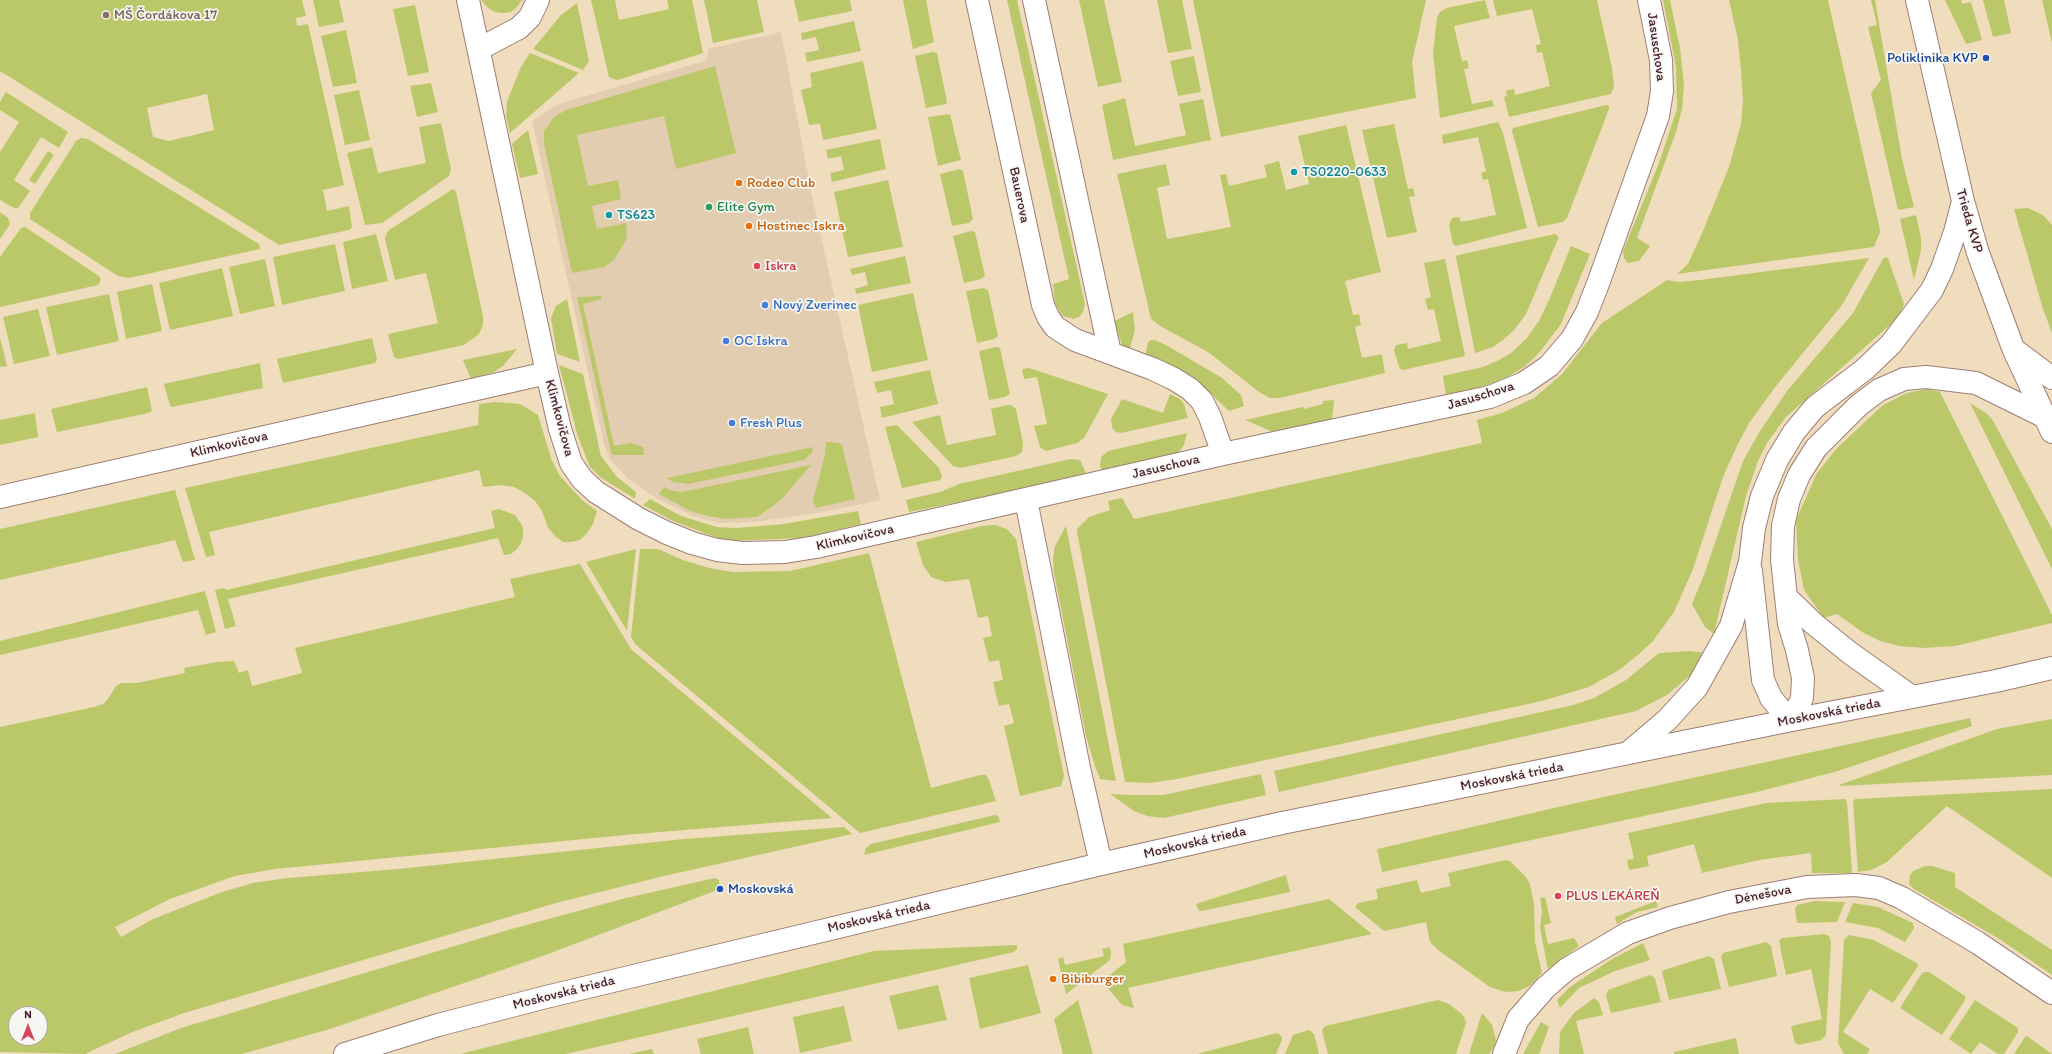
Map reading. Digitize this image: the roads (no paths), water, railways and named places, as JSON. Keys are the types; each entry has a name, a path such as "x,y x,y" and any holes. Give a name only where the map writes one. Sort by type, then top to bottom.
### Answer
{"street":[{"path":"468,0 494,130 547,373"},
{"path":"479,49 519,28 530,17 538,0"},
{"name":"Bauerova","path":"977,0 1043,305 1055,327 1064,335 1174,379 1190,389 1202,401 1210,417 1223,454"},
{"path":"1034,0 1110,353"},
{"name":"Jasuschova","path":"1026,500 1223,454 1490,397 1524,383 1549,366 1572,339 1586,312 1658,116 1662,91 1661,60 1649,0"},
{"name":"Trieda KVP","path":"1917,0 1963,201 1978,253 2013,348 2048,424"},
{"path":"1626,755 1667,720 1697,687 1731,626 1750,562 1754,528 1762,496 1778,460 1794,432 1815,407 1864,370 1891,344 1932,290 1945,262 1963,201"},
{"path":"2013,348 2052,378"},
{"name":"Klimkovičova","path":"0,497 547,373 565,447 571,463 582,479 596,492 667,533 692,543 717,550 743,553 785,552 824,546 1026,500"},
{"path":"1750,562 1763,680 1772,698 1780,709 1792,720 1802,698 1803,678 1797,650 1789,624 1782,560 1784,526 1789,499 1799,475 1816,448 1858,405 1879,390 1904,379 1926,377 1976,383 2048,424"},
{"path":"1026,500 1079,768 1101,864"},
{"path":"1786,597 1814,624 1850,653 1912,697"},
{"name":"Moskovská trieda","path":"346,1054 378,1049 546,997 1101,864 1282,823 1626,755 1792,720 1996,681 2052,668"},
{"name":"Dénešova","path":"1504,1054 1518,1019 1544,988 1567,969 1628,933 1670,918 1729,902 1808,887 1856,885 1879,888 1902,898 1978,943 2052,993"}],"place":[{"name":"MŠ Čordákova 17","path":"106,15"},
{"name":"Poliklinika KVP","path":"1986,58"},
{"name":"TS0220-0633","path":"1294,172"},
{"name":"Rodeo Club","path":"739,183"},
{"name":"Elite Gym","path":"709,207"},
{"name":"TS623","path":"609,215"},
{"name":"Hostinec Iskra","path":"749,226"},
{"name":"Iskra","path":"757,266"},
{"name":"Nový Zverinec","path":"765,305"},
{"name":"OC Iskra","path":"726,341"},
{"name":"Fresh Plus","path":"732,423"},
{"name":"Moskovská","path":"720,889"},
{"name":"PLUS LEKÁREŇ","path":"1558,896"},
{"name":"Bibiburger","path":"1053,979"}]}
